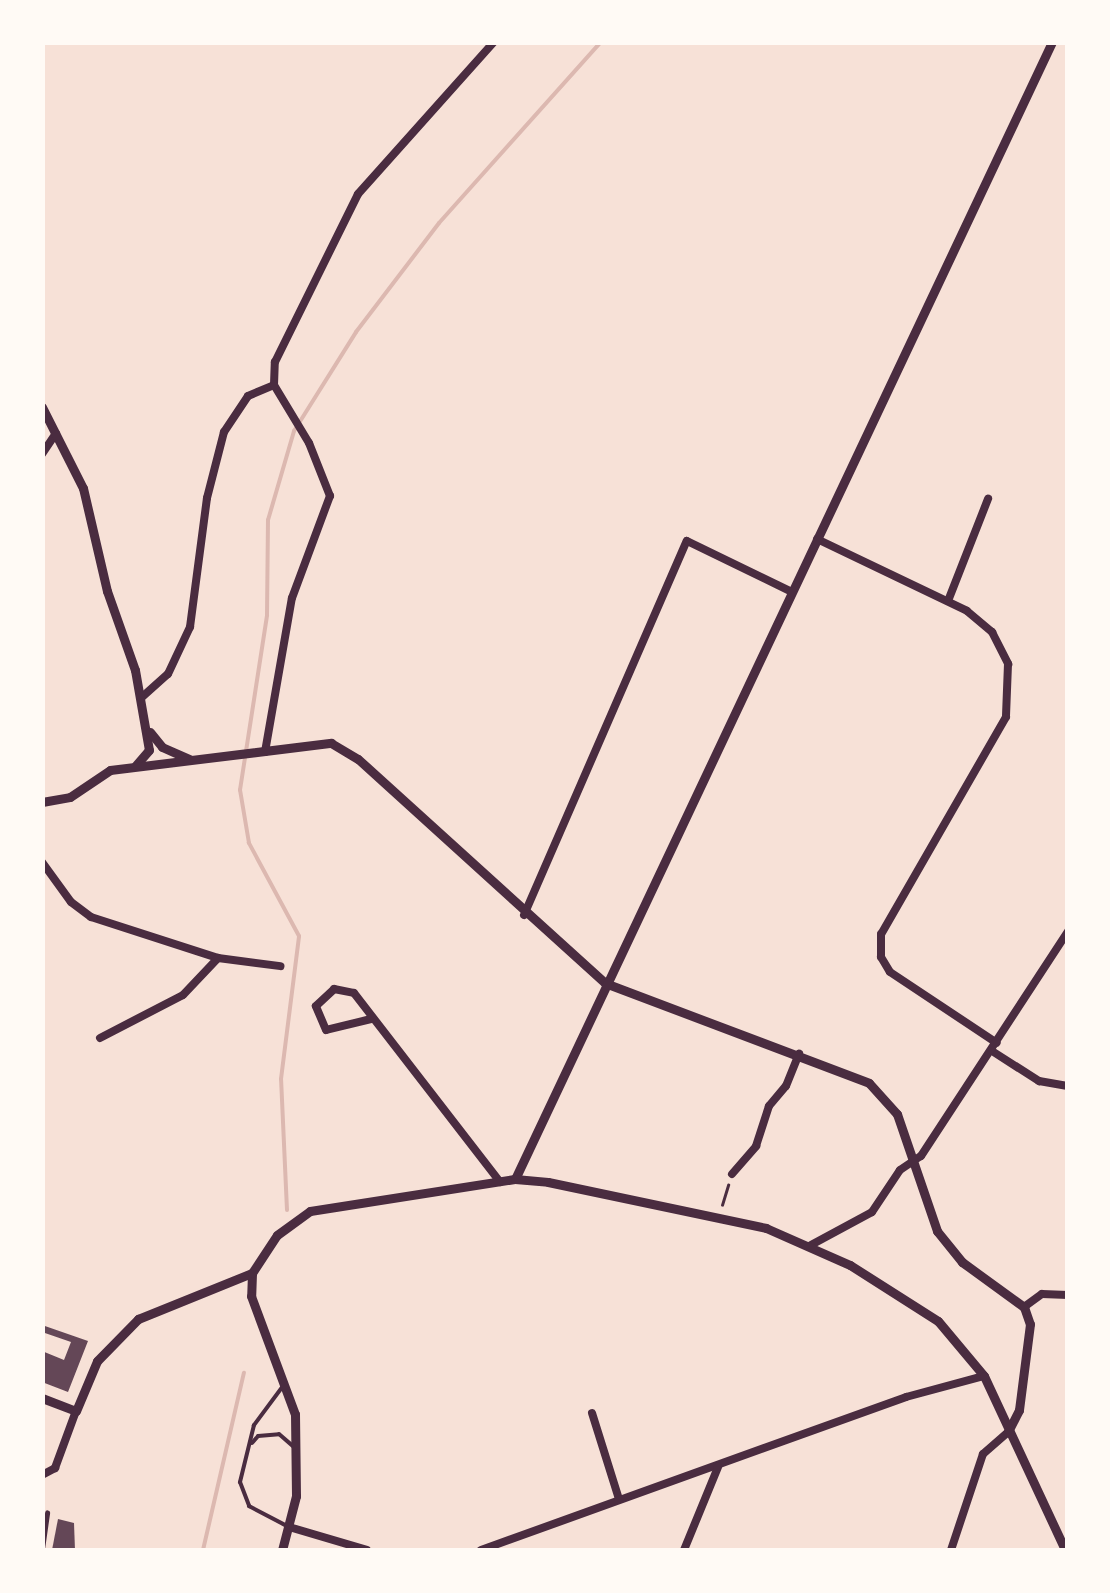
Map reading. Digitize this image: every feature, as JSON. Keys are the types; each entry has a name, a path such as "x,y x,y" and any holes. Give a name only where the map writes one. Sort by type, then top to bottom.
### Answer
{"street":[{"path":"260,754 292,598 330,496 310,444 274,386 276,362 358,194 494,42"},
{"path":"515,1179 604,983 1052,42"},
{"path":"141,698 168,674 190,627 214,468 236,410 248,396 274,386"},
{"path":"42,407 82,488 141,698 149,750 133,767"},
{"path":"42,454 56,433"},
{"path":"948,601 988,499"},
{"path":"817,540 948,601 992,632 1008,664 1012,696 1006,718 880,934 880,957 890,972 1039,1081 1068,1086"},
{"path":"524,915 687,541 792,592"},
{"path":"145,717 162,747 196,761"},
{"path":"42,802 56,804 94,777 133,767 331,743 358,759 524,915 604,983 799,1054 881,1091 898,1114 937,1231 962,1262 1024,1307 1030,1324 1019,1410 1008,1432 983,1454 950,1550"},
{"path":"42,862 71,902 91,917 218,958 280,966"},
{"path":"811,1245 872,1212 900,1170 913,1164 995,1047 1068,931"},
{"path":"100,1038 183,995 218,958"},
{"path":"371,1020 326,1030 316,1006 334,988 354,993 371,1020 500,1182"},
{"path":"732,1174 756,1146 769,1106 786,1086 799,1054"},
{"path":"282,1550 289,1527 298,1454 296,1414 251,1296 252,1273 277,1235 310,1211 515,1179 634,1196 811,1245 938,1321 984,1376 1066,1550"},
{"path":"42,1475 55,1468 97,1361 138,1319 252,1273"},
{"path":"1024,1307 1042,1294 1068,1296"},
{"path":"482,1550 984,1376"},
{"path":"42,1398 76,1411"},
{"path":"592,1413 619,1500"},
{"path":"684,1550 718,1466"},
{"path":"42,1549 47,1512"},
{"path":"289,1527 366,1550"}],"lane":[{"path":"284,1383 254,1425 241,1496 289,1527"},
{"path":"248,1446 258,1436 279,1434 298,1454"}],"path":[{"path":"722,1205 732,1174"}],"building":[{"path":"42,1325 88,1341 68,1392 42,1382 42,1351 64,1360 71,1342 42,1332"},
{"path":"58,1519 74,1523 75,1550 52,1550"}],"waterway":[{"path":"287,1210 281,1079 299,936 249,843 240,790 267,615 268,520 294,431 356,332 439,223 601,42"},
{"path":"203,1550 244,1373"}]}
